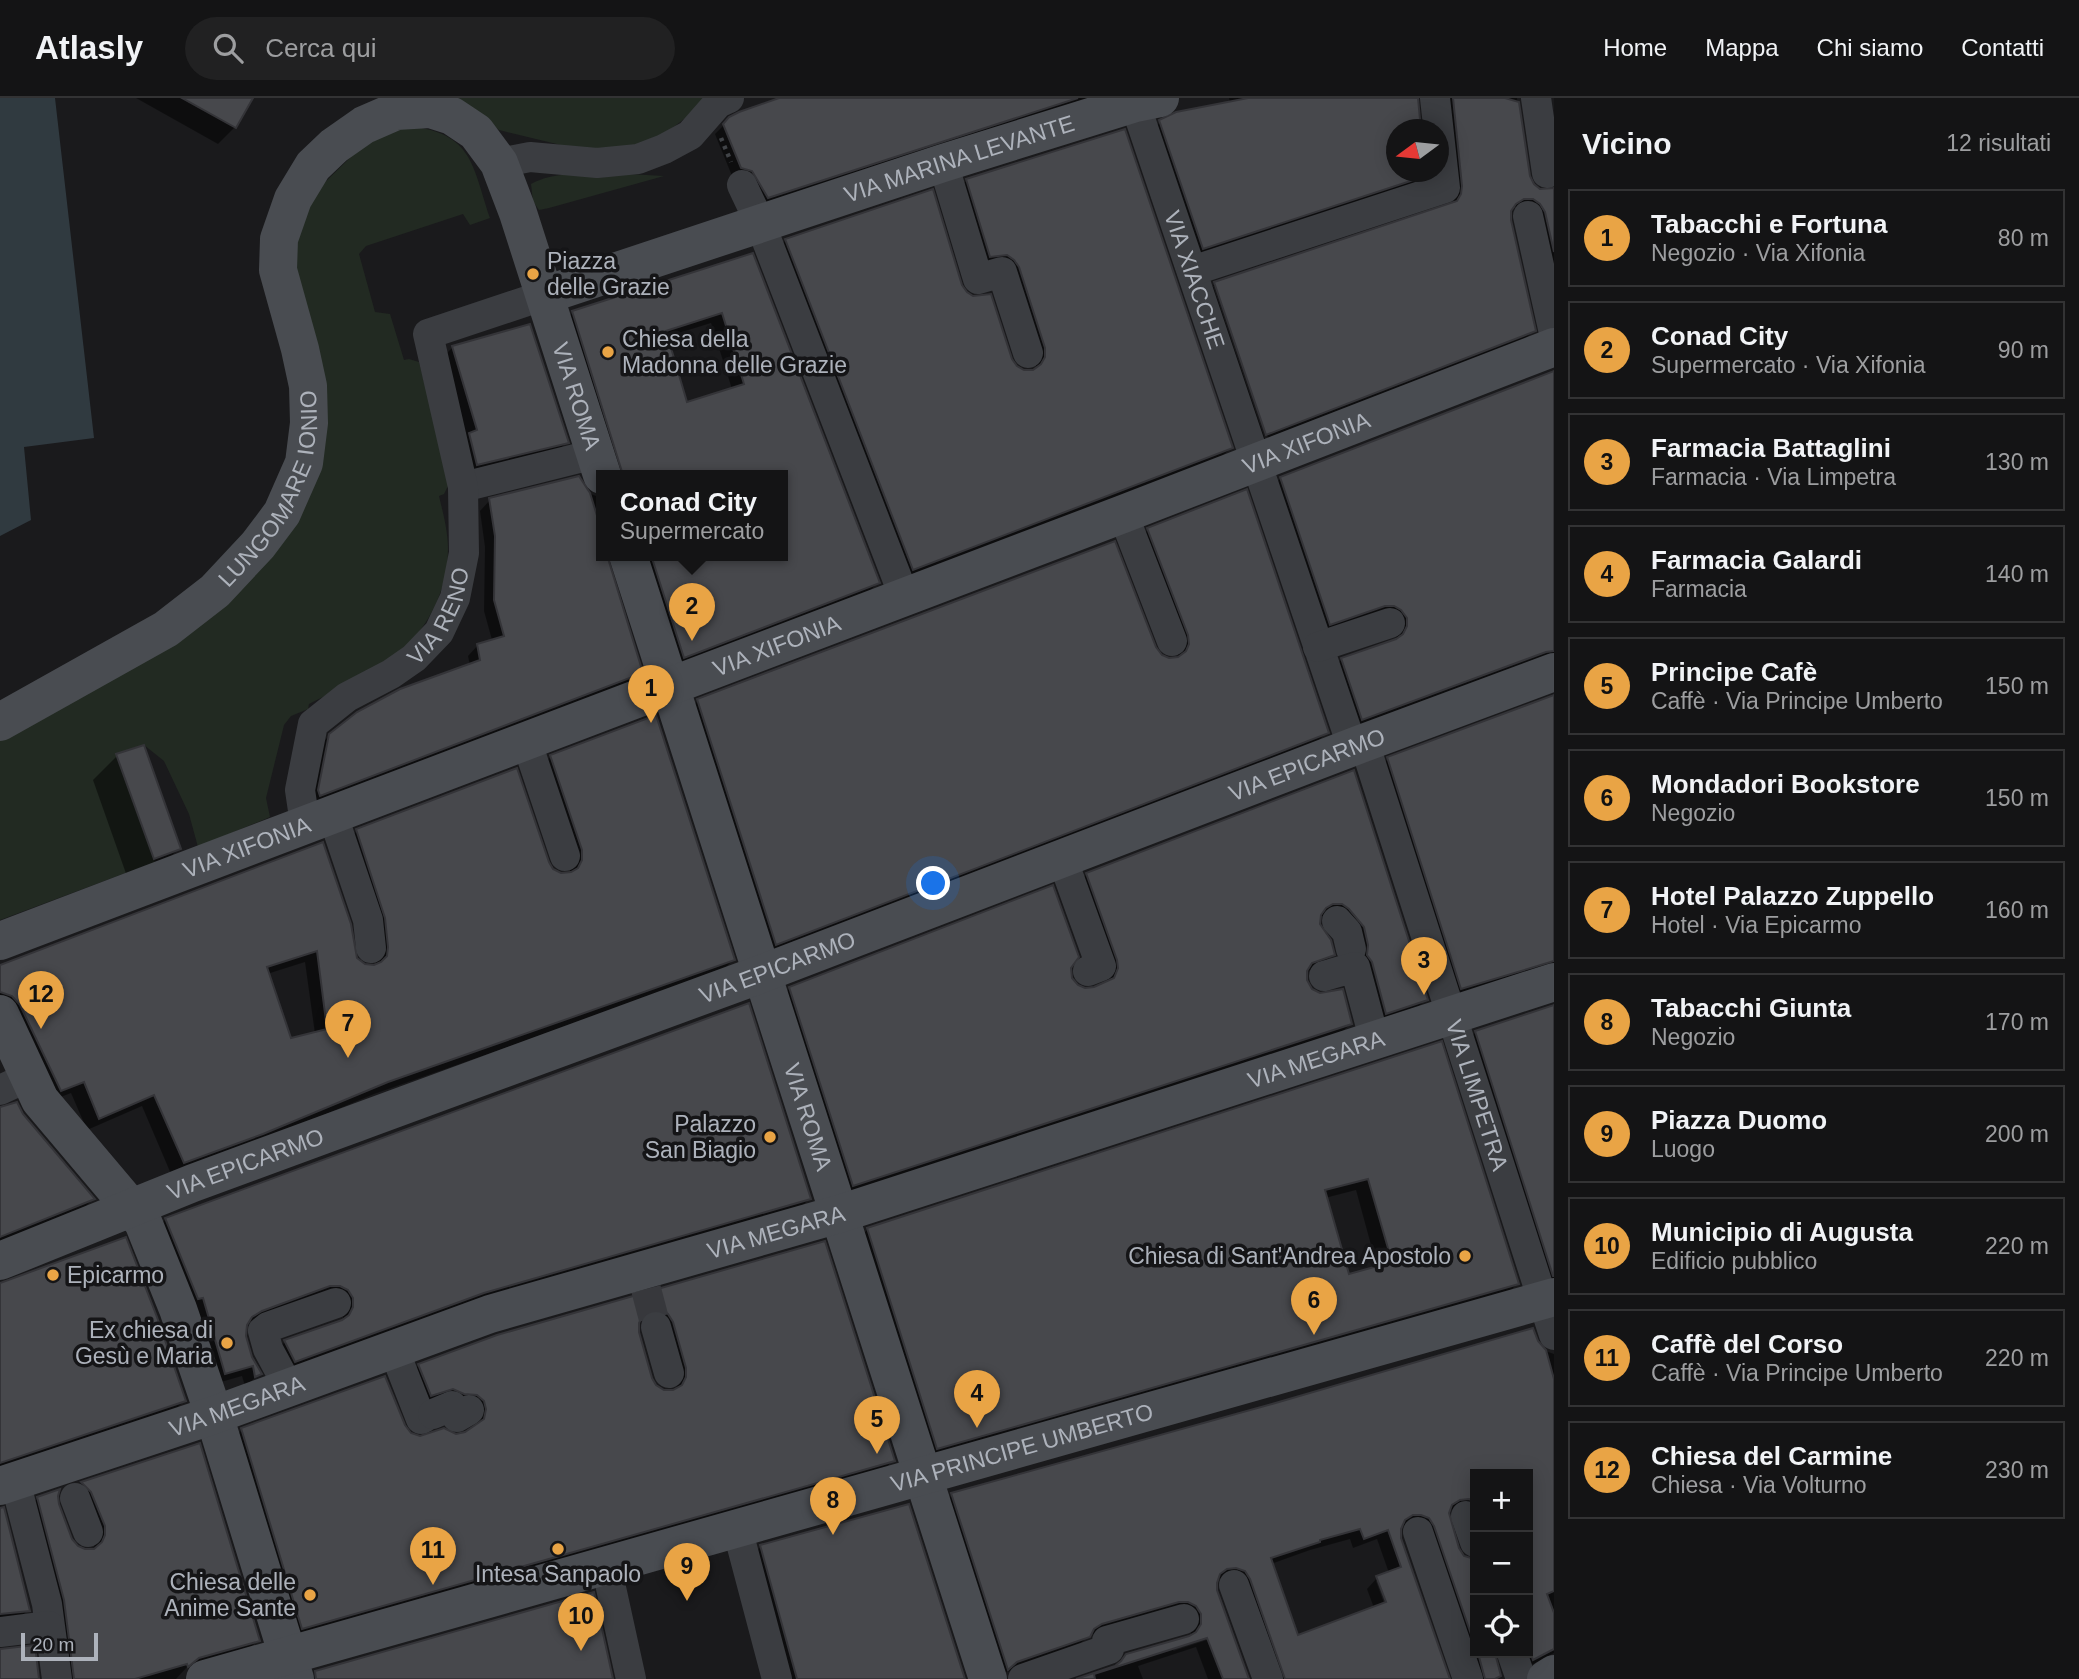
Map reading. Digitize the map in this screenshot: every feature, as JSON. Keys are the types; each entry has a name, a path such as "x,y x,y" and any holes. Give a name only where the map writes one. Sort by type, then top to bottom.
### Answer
{"street":[{"path":"1192,271 1445,188 1435,98"},
{"path":"1536,98 1547,173"},
{"name":"VIA XIACCHE","path":"1143,100 1192,271 1256,462"},
{"name":"VIA MARINA LEVANTE","path":"548,306 760,223 1143,100"},
{"path":"499,163 530,158 597,163 638,159 690,135 719,105"},
{"name":"LUNGOMARE IONIO","path":"0,722 166,629 215,591 258,545 282,513 304,463 309,424 307,386 300,349 278,270 279,239 292,199 313,166 334,146 364,125 396,111 430,109 452,116 476,132 499,163 519,213"},
{"path":"943,163 978,279 1002,272 1028,353"},
{"path":"742,185 760,223 904,596"},
{"name":"VIA ROMA","path":"519,213 599,464"},
{"path":"1528,216 1554,333"},
{"name":"VIA RENO","path":"371,948 368,920 319,818 300,790 313,724 347,697 391,674 414,658 439,632 455,598 464,553 463,487 428,334 548,306"},
{"name":"VIA XIFONIA","path":"0,941 1123,514 1554,346"},
{"name":"VIA LIMPETRA","path":"1256,462 1347,731 1369,758 1551,1310"},
{"path":"463,487 599,464"},
{"path":"1123,514 1172,641"},
{"name":"VIA ROMA","path":"630,561 988,1679"},
{"path":"1318,647 1390,623"},
{"name":"VIA EPICARMO","path":"0,1261 205,1179 761,974 1554,672"},
{"path":"526,740 565,856"},
{"path":"1062,858 1101,966 1088,971"},
{"path":"1337,921 1347,932 1374,1038"},
{"path":"1324,975 1353,958"},
{"name":"VIA MEGARA","path":"7,1484 69,1482 214,1415 490,1314 644,1280 1374,1038 1554,982"},
{"path":"0,1014 14,1084 40,1100 143,1222 178,1309 214,1415 292,1667"},
{"path":"289,1388 268,1349 263,1331 268,1326 337,1303"},
{"name":"VIA PRINCIPE UMBERTO","path":"205,1679 292,1667 606,1565 923,1476 1551,1310"},
{"path":"656,1327 669,1373"},
{"path":"394,1350 421,1419 452,1406 457,1417 469,1410"},
{"path":"69,1482 88,1532"},
{"path":"7,1484 47,1604 57,1679"},
{"path":"737,1528 777,1679"},
{"path":"1418,1532 1468,1679"},
{"path":"606,1565 631,1679"},
{"path":"1234,1585 1268,1679"},
{"path":"1023,1679 1109,1650 1107,1641 1184,1619"},
{"path":"0,1632 49,1626"},
{"path":"1514,1658 1521,1679"},
{"path":"1546,1679 1554,1674"}],"path":[{"path":"719,105 742,185"}],"shaded area":[{"path":"0,98 55,98 94,438 24,447 31,520 0,536"},
{"path":"453,98 711,98 648,147 594,153 499,130 477,112"},
{"path":"402,125 443,134 456,142 472,165 490,218 470,225 463,214 366,246 359,254 375,312 390,314 404,360 419,362 450,482 444,494 439,496 447,536 447,567 430,616 420,631 395,657 372,672 309,704 308,709 291,716 284,725 266,798 270,817 198,847 189,814 164,761 144,745 117,754 155,862 0,920 0,735 298,513 291,250 316,191 358,150"},
{"path":"610,173 664,176 539,210 533,201 531,184 540,180 559,175"}],"building":[{"path":"182,98 253,98 236,128"},
{"path":"779,98 1078,98 768,198 752,171 741,168 723,124 739,112"},
{"path":"1248,98 1418,98 1420,119 1386,119 1386,182 1408,182 1203,249 1159,120 1176,112"},
{"path":"1453,98 1505,98 1519,102 1530,176 1540,189 1554,188 1554,252 1545,212 1540,204 1533,199 1524,199 1511,211 1536,331 1266,435 1214,282 1457,201 1462,186"},
{"path":"1125,129 1233,448 913,570 785,239 933,189 962,285 973,296 991,294 1012,359 1024,370 1033,370 1045,357 1045,348 1019,267 1007,255 990,257 966,179"},
{"path":"753,253 880,583 684,658 653,561 788,561 788,470 621,470 572,311","holes":["722,313 744,384 687,402 666,331"]},
{"path":"530,324 569,443 477,465 469,433 477,430 452,346"},
{"path":"1554,371 1554,651 1362,720 1341,658 1396,639 1403,634 1407,618 1394,606 1385,606 1330,625 1280,477"},
{"path":"579,476 590,493 596,512 596,561 609,561 643,673 320,796 318,790 329,734 357,712 400,689 480,660 477,644 504,636 494,600 495,536 489,498"},
{"path":"1247,489 1329,733 776,945 697,699 1115,541 1156,647 1162,655 1169,658 1178,657 1186,651 1189,644 1188,635 1147,528"},
{"path":"1554,695 1554,961 1461,989 1387,757"},
{"path":"656,715 735,960 388,1082 263,1134 184,1163 154,1095 99,1119 84,1082 61,1091 20,1005 12,996 0,992 0,965 323,842 351,924 357,958 365,964 374,965 381,962 387,956 388,947 385,918 356,829 517,768 549,862 553,869 561,873 571,872 578,868 582,860 582,850 550,755","holes":["317,951 327,1029 291,1038 267,967"]},
{"path":"144,745 181,849 154,859 116,754"},
{"path":"1354,770 1428,1000 1386,1014 1372,962 1367,955 1364,927 1349,909 1342,904 1333,904 1321,915 1320,924 1331,940 1335,955 1312,963 1307,971 1307,980 1312,989 1320,993 1343,989 1352,1024 853,1186 789,987 1053,885 1079,957 1071,968 1072,978 1085,988 1094,987 1114,978 1118,968 1086,873"},
{"path":"749,1003 811,1199 484,1293 295,1362 284,1340 342,1320 349,1315 353,1307 353,1298 348,1290 340,1286 330,1286 252,1317 247,1325 246,1336 252,1357 262,1374 255,1377 253,1366 225,1374 203,1298 198,1299 165,1218"},
{"path":"1554,1005 1554,1276 1553,1276 1475,1031"},
{"path":"1442,1041 1519,1284 937,1449 867,1228","holes":["1368,1179 1392,1262 1349,1274 1325,1190"]},
{"path":"17,1102 23,1114 95,1199 0,1237 0,1107"},
{"path":"126,1237 186,1401 0,1463 0,1283"},
{"path":"825,1241 895,1461 302,1629 241,1428 385,1376 405,1425 411,1433 420,1436 444,1428 456,1434 465,1432 484,1419 484,1401 477,1395 464,1394 453,1389 431,1396 418,1364 497,1335","holes":["652,1310 661,1310 668,1314 673,1322 686,1368 682,1385 673,1390 664,1390 656,1385 639,1332 643,1315"]},
{"path":"1533,1328 1538,1341 1546,1350 1554,1379 1554,1591 1547,1594 1554,1613 1554,1649 1533,1660 1533,1469 1470,1469 1470,1500 1460,1500 1452,1505 1449,1513 1459,1548 1464,1556 1470,1558 1470,1631 1429,1518 1413,1515 1405,1520 1401,1529 1401,1538 1450,1679 1285,1679 1250,1579 1245,1571 1236,1568 1227,1569 1220,1574 1217,1590 1249,1679 1223,1679 1207,1638 1094,1674 1095,1679 1076,1679 1115,1666 1126,1654 1196,1632 1201,1624 1201,1614 1196,1606 1188,1602 1179,1602 1102,1624 1094,1629 1090,1637 1017,1662 1008,1670 951,1493","holes":["1360,1529 1364,1539 1388,1530 1401,1567 1376,1576 1386,1602 1298,1635 1271,1558"]},
{"path":"200,1443 260,1641 199,1658 188,1667 187,1664 135,1679 74,1679 64,1600 37,1497 60,1489 59,1504 72,1539 78,1546 94,1549 102,1542 105,1526 91,1492 81,1482"},
{"path":"909,1504 965,1679 797,1679 760,1545"},
{"path":"4,1507 30,1611 0,1614 0,1508"},
{"path":"594,1592 613,1679 316,1679 315,1671"},
{"path":"35,1645 39,1679 0,1679 0,1649"},
{"path":"1479,1658 1496,1658 1501,1676 1485,1679"}],"tunnel":[{"path":"646,1289 656,1327"}],"place":[{"name":"Piazza delle Grazie","path":"533,274"},
{"name":"Chiesa della Madonna delle Grazie","path":"608,352"},
{"name":"Conad City","path":"692,641"},
{"name":"Tabacchi e Fortuna","path":"651,723"},
{"name":"Farmacia Battaglini","path":"1424,995"},
{"name":"Chiesa del Carmine","path":"41,1029"},
{"name":"Hotel Palazzo Zuppello","path":"348,1058"},
{"name":"Palazzo San Biagio","path":"770,1137"},
{"name":"Chiesa di Sant'Andrea Apostolo","path":"1465,1256"},
{"name":"Epicarmo","path":"53,1275"},
{"name":"Mondadori Bookstore","path":"1314,1335"},
{"name":"Ex chiesa di Gesù e Maria","path":"227,1343"},
{"name":"Farmacia Galardi","path":"977,1428"},
{"name":"Principe Cafè","path":"877,1454"},
{"name":"Tabacchi Giunta","path":"833,1535"},
{"name":"Intesa Sanpaolo","path":"558,1549"},
{"name":"Caffè del Corso","path":"433,1585"},
{"name":"Chiesa delle Anime Sante","path":"310,1595"},
{"name":"Piazza Duomo","path":"687,1601"},
{"name":"Municipio di Augusta","path":"581,1651"}]}
